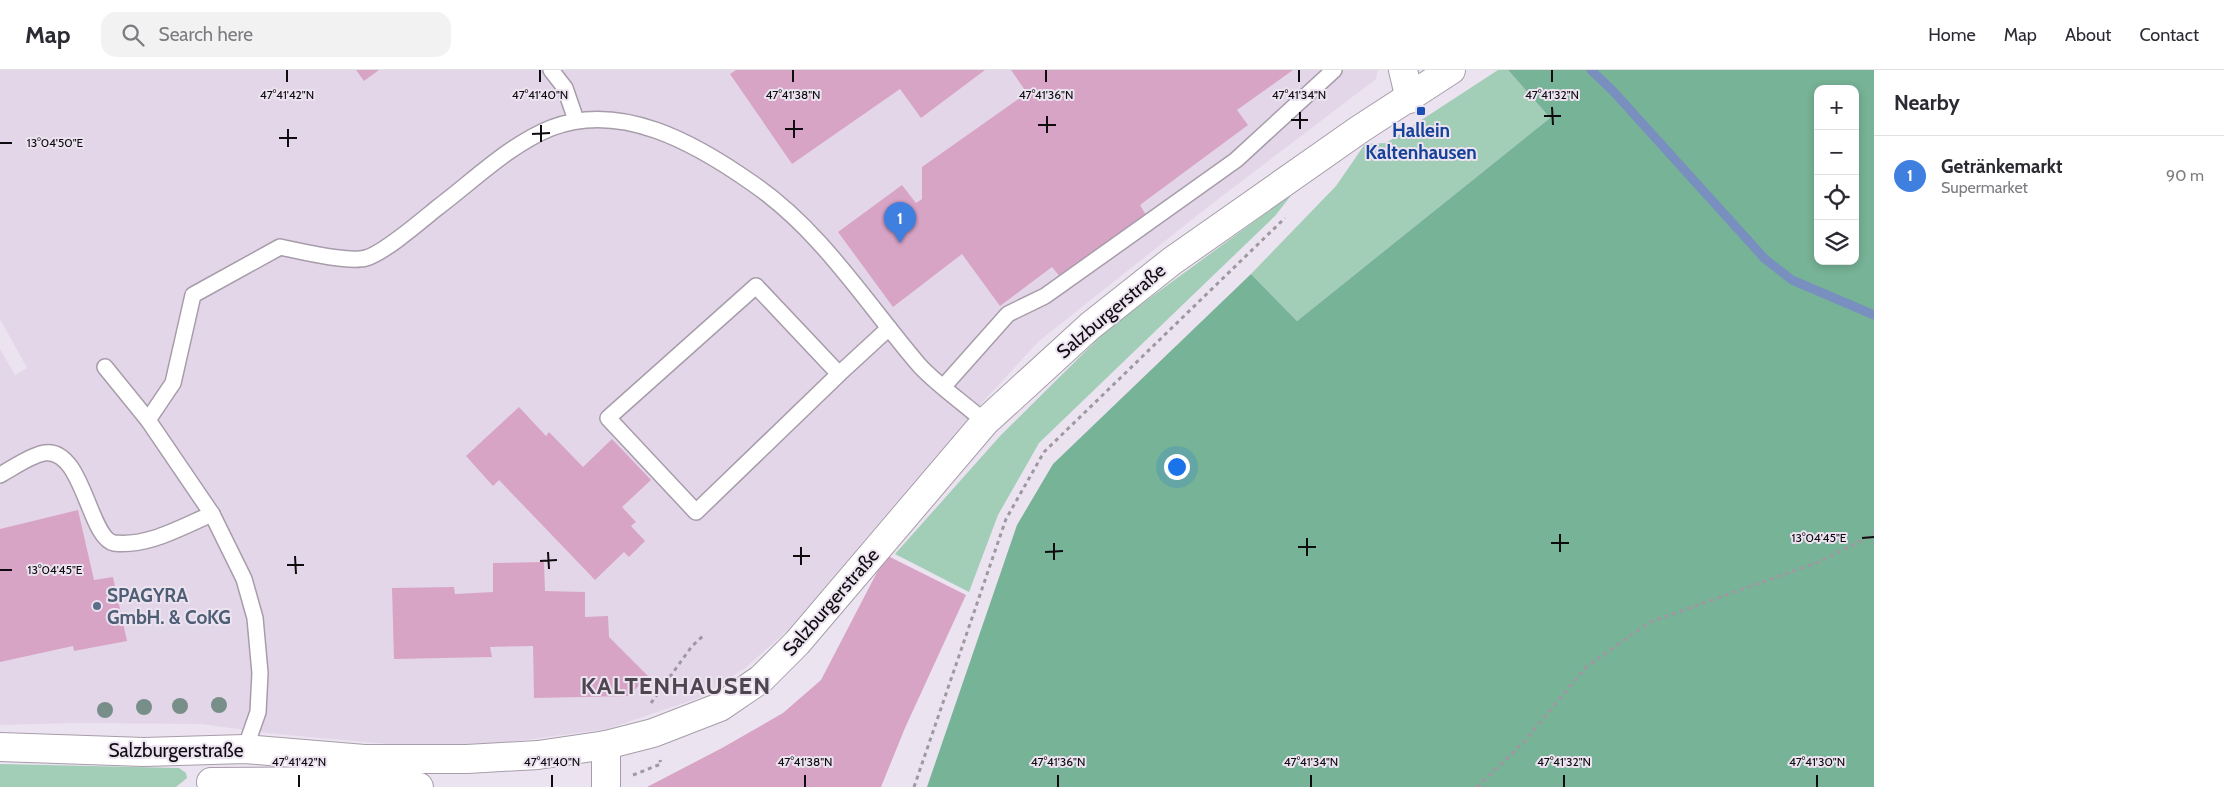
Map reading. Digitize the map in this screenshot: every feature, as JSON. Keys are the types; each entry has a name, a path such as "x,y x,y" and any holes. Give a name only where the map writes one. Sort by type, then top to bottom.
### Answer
{"main road":[{"path":"1403,70 1410,99"},
{"name":"Salzburgerstraße","path":"0,747 144,752 244,749 364,759 467,759 538,754 606,745 653,732 720,707 761,679 797,643 985,422 1090,326 1172,261 1360,129 1410,99 1450,70"},
{"path":"606,745 606,787"},
{"path":"206,785 244,749"},
{"path":"206,785 368,781 419,787"}],"lane":[{"path":"551,70 565,88 576,120"},
{"path":"944,386 1008,314 1045,296 1236,160 1334,70"},
{"path":"148,420 173,383 193,295 280,248 322,256 366,258 401,237 519,145 549,129 576,120 606,119 652,128 700,152 753,183 805,228 862,292 921,367 985,422"},
{"path":"839,374 756,286 608,418 696,512 889,328"},
{"path":"105,367 148,420 212,514 244,579 259,642 260,673 258,712 244,749"},
{"path":"0,476 36,456 45,453 57,454 67,462 92,510 100,534 112,543 143,542 212,514"}],"path":[{"path":"914,787 1006,520 1044,452 1287,216"},
{"path":"1477,787 1524,742 1586,667 1650,622 1819,562 1874,534"}],"shaded area":[{"path":"0,70 1378,70 1376,79 1204,210 1038,342 971,415 787,631 745,668 699,698 607,729 495,744 434,748 275,734 201,724 76,723 0,725 0,349 15,375 27,368 0,319"}],"green space":[{"path":"1498,70 1508,70 1550,118 1297,321 1251,274 1336,186 1365,144 1386,143"},
{"path":"1508,70 1874,70 1874,787 927,787 1017,525 1053,464 1251,274 1297,321 1550,118"},
{"path":"1293,193 1275,216 1039,443 998,515 969,592 895,554 1001,435 1109,328"},
{"path":"0,764 179,768 186,773 187,778 176,787 0,787"}],"building":[{"path":"356,70 379,70 364,81"},
{"path":"736,70 985,70 921,118 900,89 792,164 730,74"},
{"path":"1011,70 1293,70 1237,110 1248,125 1140,205 1146,215 1060,277 1052,267 1000,306 962,254 893,307 838,232 902,185 916,203 922,199 922,167 1027,93"},
{"path":"519,407 546,436 549,432 583,467 612,439 651,480 622,507 636,522 631,526 645,541 629,557 624,552 595,580 499,480 493,486 466,456"},
{"path":"78,510 94,580 113,577 127,641 74,651 73,646 0,662 0,529"},
{"path":"886,555 966,595 905,728 881,787 647,787 722,748 783,713 821,680"},
{"path":"544,562 545,591 585,592 585,617 608,616 609,637 648,676 629,696 534,698 533,646 490,647 492,657 394,659 392,588 454,587 455,594 493,592 493,563"}],"waterway":[{"path":"1591,70 1613,91 1765,259 1792,280 1874,315"}],"place":[{"name":"Hallein Kaltenhausen","path":"1421,111"},
{"name":"Getränkemarkt","path":"900,243"},
{"name":"SPAGYRA GmbH. & CoKG","path":"97,606"}],"district":[{"name":"KALTENHAUSEN","path":"676,685"}]}
